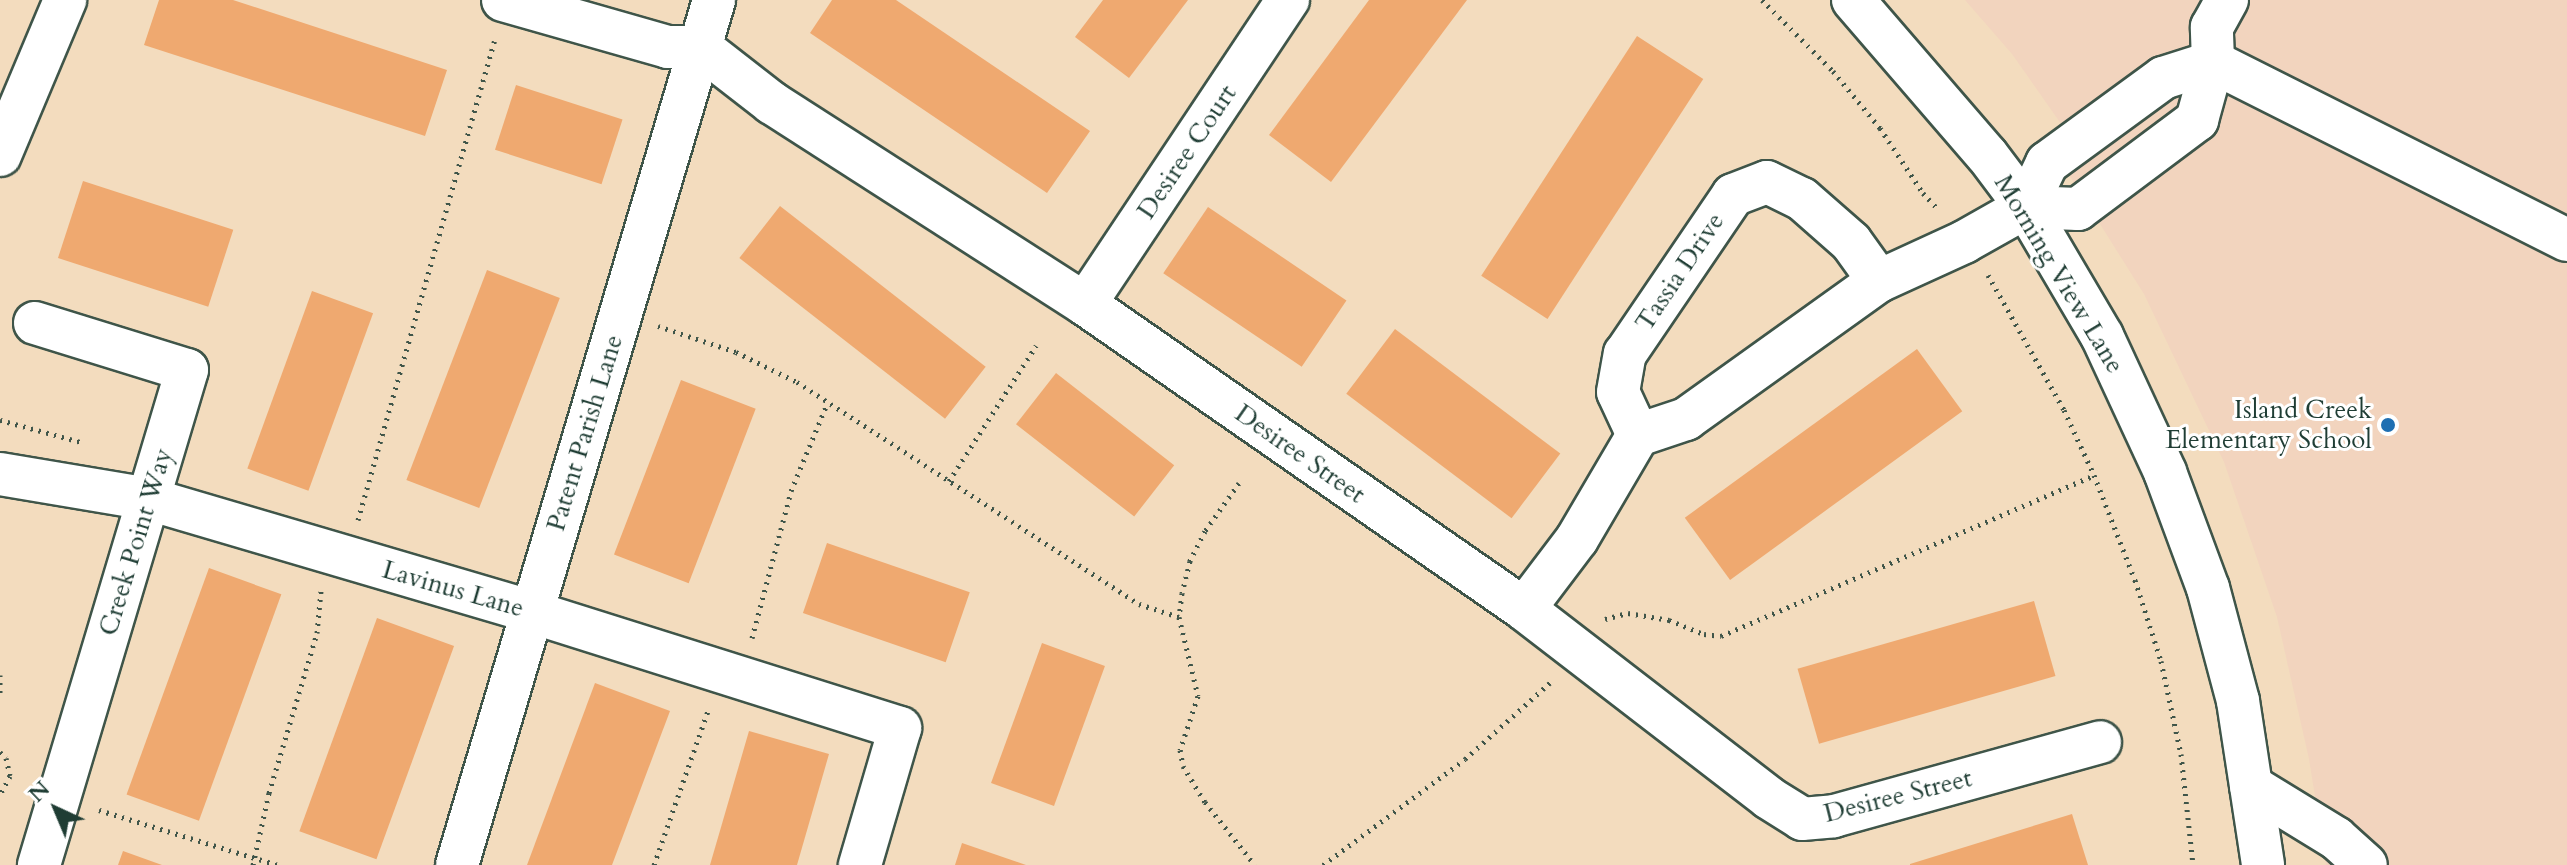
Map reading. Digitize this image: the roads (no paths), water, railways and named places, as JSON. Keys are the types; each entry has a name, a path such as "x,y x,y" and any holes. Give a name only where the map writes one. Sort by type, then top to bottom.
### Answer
{"street":[{"path":"0,155 65,0"},
{"path":"503,0 668,47 700,47"},
{"name":"Patent Parish Lane","path":"457,865 714,0"},
{"name":"Desiree Court","path":"1085,304 1288,0"},
{"name":"Morning View Lane","path":"1853,0 1987,155 2026,207 2102,336 2165,472 2208,588 2238,701 2263,865"},
{"path":"1524,609 1577,539 1638,435 1686,419 1879,281 1964,242 2026,207 2078,209 2197,120 2213,62 2212,27 2227,0"},
{"name":"Desiree Street","path":"700,47 772,103 1085,304 1524,609 1769,798 1802,819 1834,816 2100,742"},
{"path":"2026,207 2047,163 2163,78 2213,62 2567,240"},
{"name":"Tassia Drive","path":"1638,435 1618,392 1625,354 1733,195 1767,182 1802,199 1851,242 1879,281"},
{"name":"Creek Point Way","path":"35,323 187,370 39,865"},
{"name":"Lavinus Lane","path":"0,474 149,499 532,612 900,728 860,865"},
{"path":"2251,786 2336,838 2366,865"}],"place":[{"name":"Island Creek Elementary School","path":"2388,425"}]}
